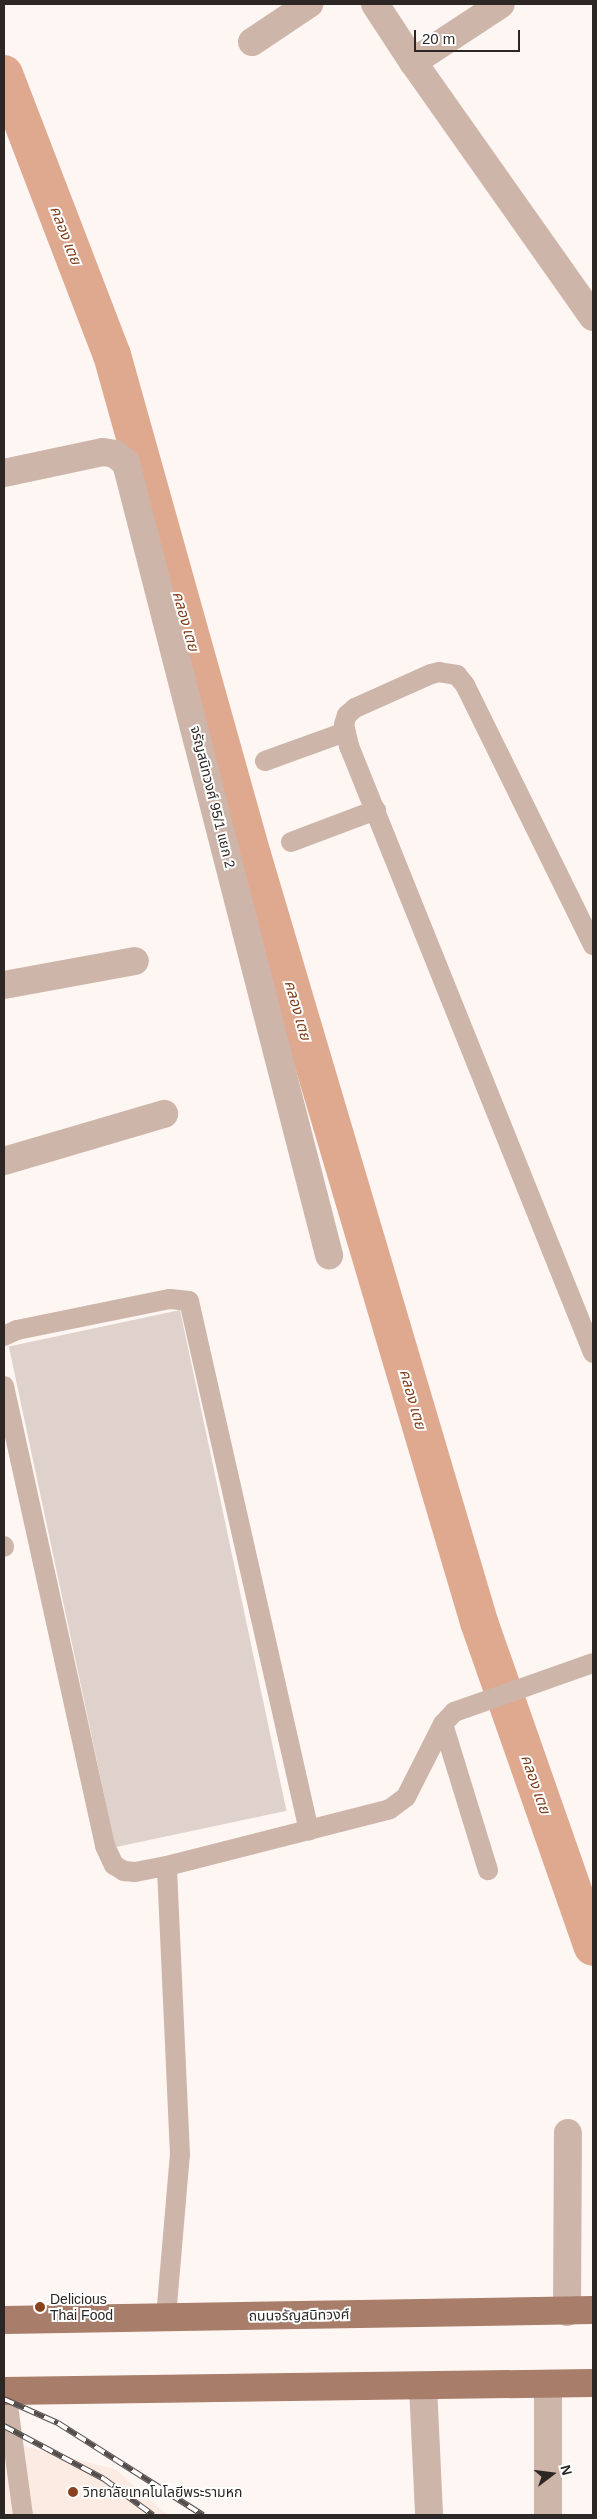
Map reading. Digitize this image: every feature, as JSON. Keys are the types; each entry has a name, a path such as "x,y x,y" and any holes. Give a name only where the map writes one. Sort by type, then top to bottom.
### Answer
{"main road":[{"name":"ถนนจรัญสนิทวงศ์","path":"4,2320 580,2311"},
{"path":"5,2391 593,2383"}],"street":[{"path":"252,42 309,4"},
{"path":"375,4 413,62 593,317"},
{"path":"413,62 501,4"},
{"name":"จรัญสนิทวงศ์ 95/1 แยก 2","path":"4,473 103,452 115,454 126,463 329,1255"},
{"path":"4,985 134,961"},
{"path":"4,1161 164,1114"},
{"path":"568,2133 580,2311"},
{"path":"548,2384 548,2515"},
{"path":"423,2386 429,2515"}],"lane":[{"path":"593,945 465,685 457,675 439,672 355,708 348,715 345,732 593,1353"},
{"path":"266,761 345,732"},
{"path":"292,842 376,810"},
{"path":"4,1336 170,1299 189,1301 309,1831"},
{"path":"4,1386 105,1846 114,1865 124,1871 135,1872 167,1866 309,1831 399,1804 412,1786 444,1724 460,1708 593,1663"},
{"path":"444,1724 488,1870"},
{"path":"166,2317 180,2155 167,1866"},
{"path":"5,2391 23,2515"}],"shaded area":[{"name":"วิทยาลัยเทคโนโลยีพระรามหก","path":"4,2441 115,2469 168,2515 4,2515"}],"building":[{"path":"180,1310 286,1811 115,1847 9,1346"}],"waterway":[{"name":"คลอง เตย","path":"4,74 112,355 252,855 479,1622 593,1947"}],"railway":[{"path":"4,2399 58,2423 203,2515"},
{"path":"4,2426 104,2479 153,2515"}],"place":[{"name":"Delicious Thai Food","path":"40,2307"},
{"name":"วิทยาลัยเทคโนโลยีพระรามหก","path":"73,2492"}]}
